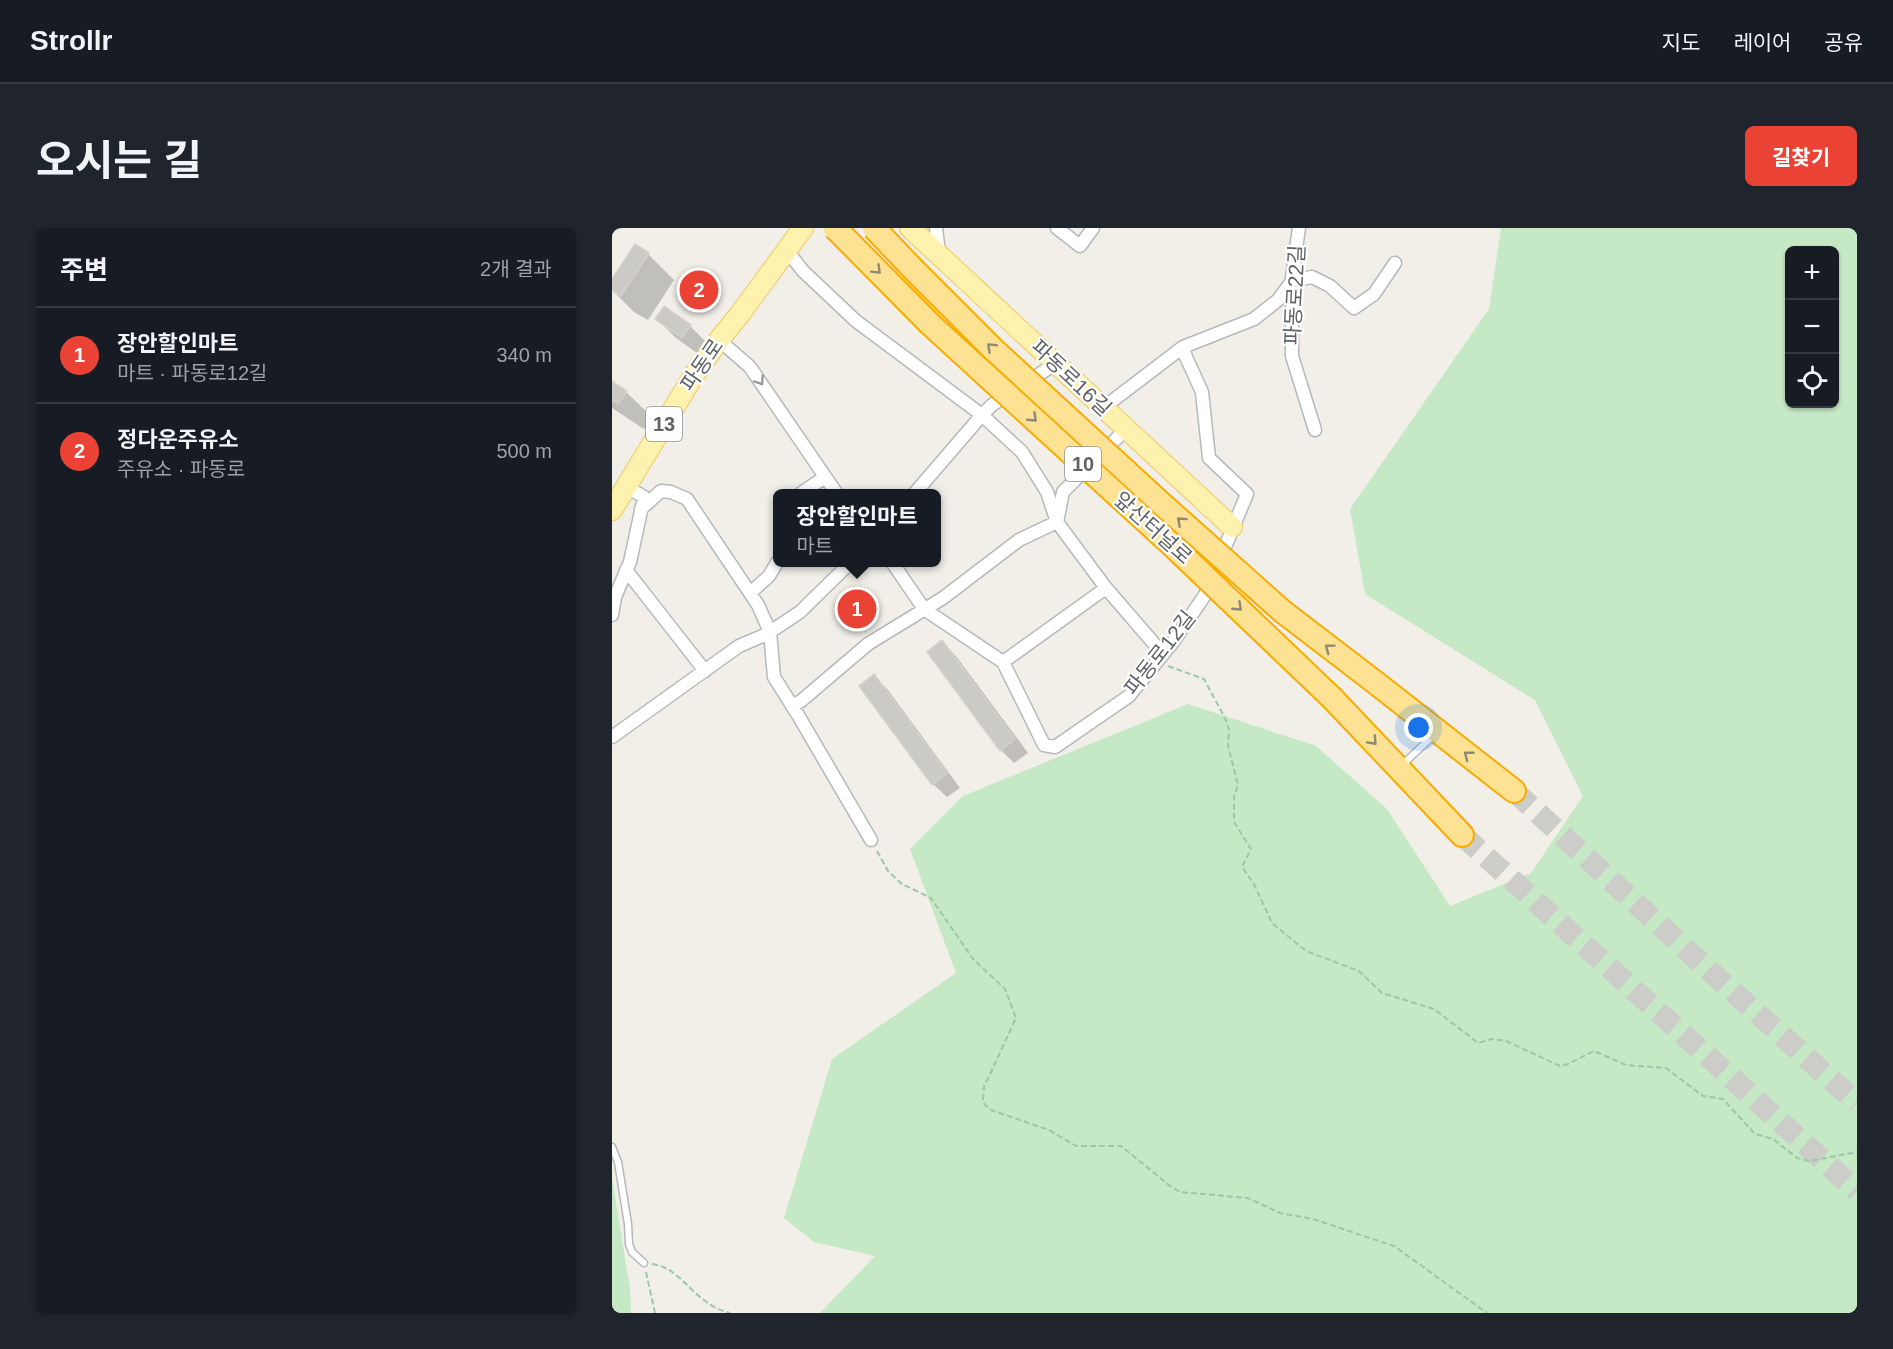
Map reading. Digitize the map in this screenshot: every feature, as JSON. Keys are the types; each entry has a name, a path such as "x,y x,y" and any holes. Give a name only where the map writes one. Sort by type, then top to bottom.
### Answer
{"highway":[{"name":"앞산터널로","path":"836,228 931,325 1174,547 1332,698 1462,835"},
{"name":"앞산터널로","path":"874,228 993,349 1282,611 1514,791"}],"main road":[{"name":"파동로","path":"612,510 694,375 788,252 803,228"},
{"name":"파동로16길","path":"910,228 1056,363"},
{"name":"파동로16길","path":"1103,408 1232,527"}],"street":[{"path":"936,228 940,256"},
{"path":"1057,228 1080,246 1093,228"},
{"name":"파동로22길","path":"1299,228 1292,282 1292,356 1315,430"},
{"path":"788,252 803,271 856,321 982,415 1022,452 1047,492 1058,522 1106,588 1161,657"},
{"path":"1103,408 1183,347 1254,319 1278,300 1292,282 1312,277 1330,286 1354,308 1374,294 1395,262"},
{"path":"719,340 750,367 833,489"},
{"name":"파동로12길","path":"895,567 924,609 1003,662 1044,745 1054,747 1130,696 1205,595 1247,494 1209,458 1202,392 1183,347"},
{"path":"918,489 992,405 1056,363 1125,430 1063,492 1058,522"},
{"path":"807,489 825,477"},
{"path":"612,615 615,597 630,562 644,497 627,487"},
{"path":"641,509 661,491 671,492 687,499 758,605 770,632 774,677 871,840"},
{"path":"792,706 801,701 868,644 944,598 1019,540 1058,522"},
{"path":"750,593 769,576 774,567"},
{"path":"612,737 739,646 770,632 800,612 846,567"},
{"path":"626,570 705,671"},
{"path":"1003,662 1106,588"}],"lane":[{"path":"1398,768 1438,732"},
{"path":"612,1147 618,1162 629,1244 632,1252 644,1263"}],"path":[{"path":"1161,657 1168,665 1204,679 1225,718 1229,729 1228,746 1238,785 1234,797 1234,822 1251,849 1242,867 1254,884 1272,924 1306,951 1359,971 1382,993 1434,1009 1478,1043 1492,1040 1506,1041 1560,1066 1594,1051 1626,1065 1666,1068 1703,1096 1723,1099 1755,1134 1773,1139 1797,1158 1809,1161 1857,1152"},
{"path":"871,840 888,871 903,884 931,898 974,958 1005,989 1016,1018 984,1087 983,1099 988,1108 1049,1130 1076,1146 1120,1146 1180,1192 1248,1198 1280,1213 1313,1219 1394,1246 1487,1313"},
{"path":"655,1313 644,1263 668,1269 703,1300 713,1307 730,1313"}],"green space":[{"path":"1501,228 1857,228 1857,1313 820,1313 875,1256 814,1242 784,1218 832,1059 956,973 910,849 963,796 1188,704 1316,746 1387,809 1450,906 1531,873 1583,796 1535,700 1365,594 1350,509 1489,309"},
{"path":"612,1178 630,1289 631,1313 612,1313"}],"building":[{"path":"635,244 649,253 621,296 612,290 612,279"},
{"path":"664,306 691,325 682,338 655,319"},
{"path":"612,381 627,391 618,404 612,400"},
{"path":"942,640 1015,739 1000,751 927,652"},
{"path":"874,674 947,773 932,785 859,686"}],"tunnel":[{"path":"1514,791 1857,1103"},
{"path":"1462,835 1857,1191"}],"place":[{"name":"정다운주유소","path":"699,290"},
{"name":"장안할인마트","path":"857,609"}]}
